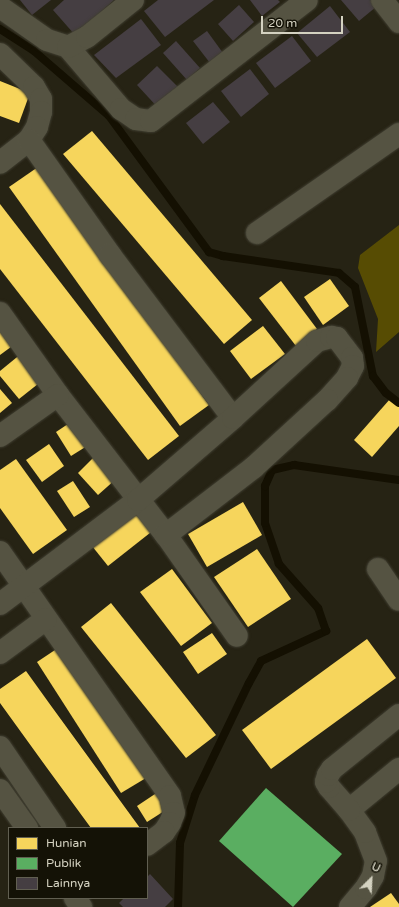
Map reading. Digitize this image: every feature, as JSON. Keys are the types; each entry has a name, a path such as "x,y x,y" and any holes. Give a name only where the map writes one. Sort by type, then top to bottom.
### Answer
{"street":[{"path":"68,47 87,37 133,0"},
{"path":"0,7 47,40 68,47 121,109 136,119 151,121 307,0"},
{"path":"382,0 399,22"},
{"path":"0,54 34,87 41,99 41,112 36,127 29,140 0,163"},
{"path":"257,233 399,134"},
{"path":"29,140 110,255 233,418"},
{"path":"0,313 58,395 166,535 237,636"},
{"path":"0,604 138,500 233,418 317,341 331,337 337,338 352,358 351,373 327,400 252,468 166,535"},
{"path":"0,436 58,395"},
{"path":"0,552 170,796 174,813 170,823 164,832 148,844"},
{"path":"378,569 399,600"},
{"path":"0,654 46,619"},
{"path":"350,907 366,888 373,876 376,861 365,832 326,782 332,769 399,716"},
{"path":"0,747 54,827"},
{"path":"349,810 399,769"},
{"path":"0,790 26,827"}],"shaded area":[{"path":"399,225 399,332 376,352 378,319 358,268 360,255"}],"building: Hunian":[{"path":"0,81 30,93 19,123 0,116"},
{"path":"92,131 252,320 224,344 63,154"},
{"path":"38,167 209,405 180,426 9,187"},
{"path":"0,204 179,436 148,460 0,269"},
{"path":"330,279 349,306 323,325 304,297"},
{"path":"281,281 317,329 296,346 259,298"},
{"path":"0,322 15,344 0,355"},
{"path":"263,326 285,354 251,379 230,351"},
{"path":"22,353 43,380 19,399 0,376 0,371"},
{"path":"0,389 12,403 0,413"},
{"path":"390,399 399,407 399,426 372,457 354,440"},
{"path":"71,422 87,446 71,456 56,432"},
{"path":"49,444 64,466 42,482 26,460"},
{"path":"95,456 116,479 98,495 78,473"},
{"path":"16,459 67,530 33,554 0,508 0,470"},
{"path":"73,481 90,507 74,517 57,491"},
{"path":"243,502 262,535 207,567 188,534"},
{"path":"136,504 155,529 108,566 88,541"},
{"path":"257,549 291,599 248,627 214,577"},
{"path":"172,569 212,623 181,646 140,592"},
{"path":"111,603 216,735 186,758 81,627"},
{"path":"212,633 227,654 198,674 183,652"},
{"path":"367,639 396,678 271,769 242,730"},
{"path":"61,646 146,778 121,793 37,662"},
{"path":"26,671 139,827 90,827 0,703 0,689"},
{"path":"158,792 169,808 147,822 137,806"},
{"path":"391,893 399,904 399,907 370,907"}],"building: Publik":[{"path":"266,788 342,854 293,907 219,841"}],"building: Lainnya":[{"path":"20,0 51,0 32,15"},
{"path":"64,0 114,0 75,35 53,10"},
{"path":"158,0 214,0 165,37 144,11"},
{"path":"250,0 278,0 280,2 262,16"},
{"path":"341,0 379,0 382,2 359,21"},
{"path":"239,5 254,22 233,41 218,24"},
{"path":"330,6 350,32 317,57 297,33"},
{"path":"141,19 161,45 116,78 94,55"},
{"path":"207,31 223,53 210,63 193,41"},
{"path":"292,36 311,61 275,88 256,63"},
{"path":"176,41 200,68 187,80 163,53"},
{"path":"157,66 182,91 161,111 137,85"},
{"path":"250,69 269,94 241,117 221,91"},
{"path":"213,102 230,122 203,144 186,123"},
{"path":"150,874 173,899 165,907 123,907 119,903 123,899 148,899 148,876"}],"waterway":[{"path":"0,29 34,51 109,116 209,252 223,256 339,273 355,287 373,376 386,393 399,403"},
{"path":"178,907 180,843 195,795 249,683 261,661 326,631 318,608 279,564 265,523 265,486 272,470 294,465 399,480"}]}
